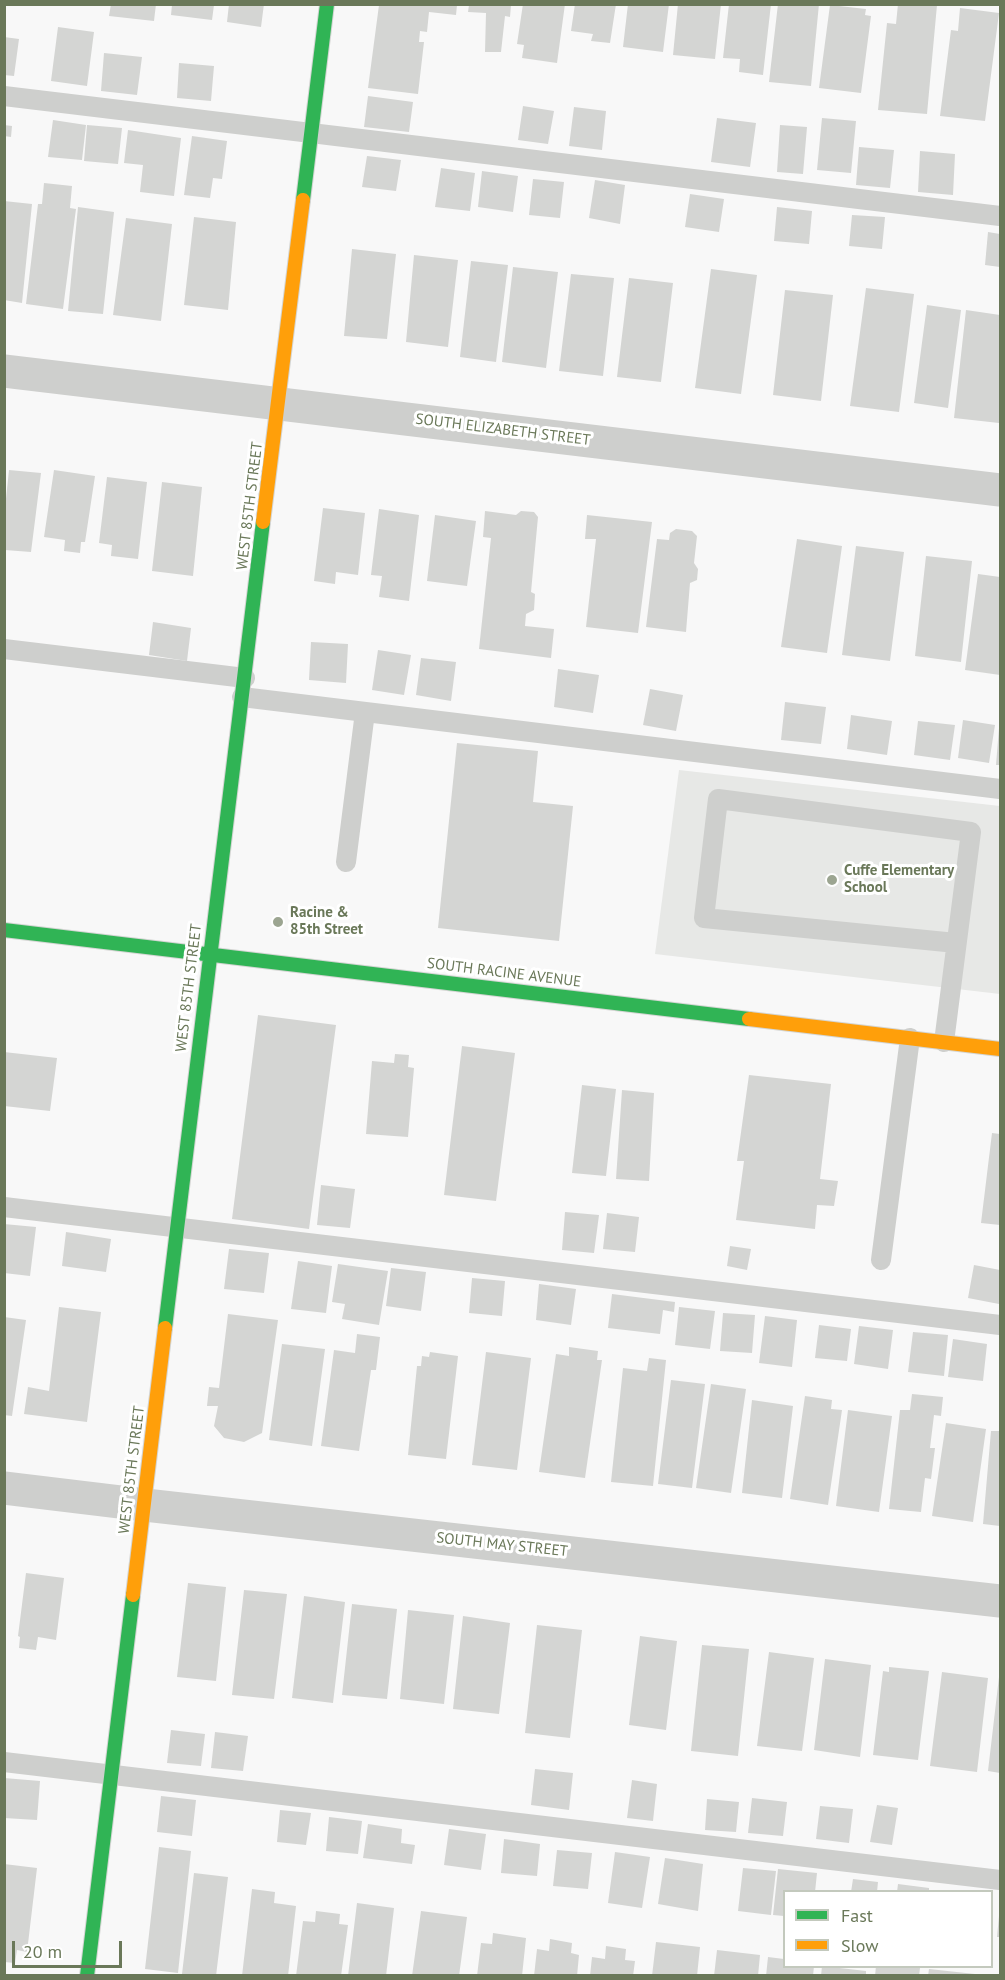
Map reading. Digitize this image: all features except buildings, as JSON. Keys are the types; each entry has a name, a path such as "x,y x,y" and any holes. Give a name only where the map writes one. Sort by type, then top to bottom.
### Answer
{"street":[{"name":"WEST 85TH STREET","path":"87,1976 327,4"},
{"name":"SOUTH ELIZABETH STREET","path":"4,371 1000,490"},
{"name":"SOUTH RACINE AVENUE","path":"4,930 1000,1049"},
{"name":"SOUTH MAY STREET","path":"4,1488 1000,1600"}],"lane":[{"path":"4,96 1000,216"},
{"path":"4,649 244,687 365,712 1000,789"},
{"path":"346,862 365,712"},
{"path":"944,1042 971,832 718,799 704,918 956,943"},
{"path":"881,1260 910,1038"},
{"path":"4,1207 1000,1325"},
{"path":"4,1762 1000,1880"}],"shaded area":[{"name":"Cuffe Elementary School","path":"679,770 1000,806 1000,994 655,954"}],"traffic: fast":[{"path":"303,200 327,4"},
{"path":"165,1328 263,522"},
{"path":"4,930 749,1019"},
{"path":"87,1976 133,1595"}],"traffic: slow":[{"path":"263,522 303,200"},
{"path":"749,1019 1000,1049"},
{"path":"133,1595 165,1328"}],"place":[{"name":"Cuffe Elementary School","path":"832,880"},
{"name":"Racine & 85th Street","path":"278,922"}]}
